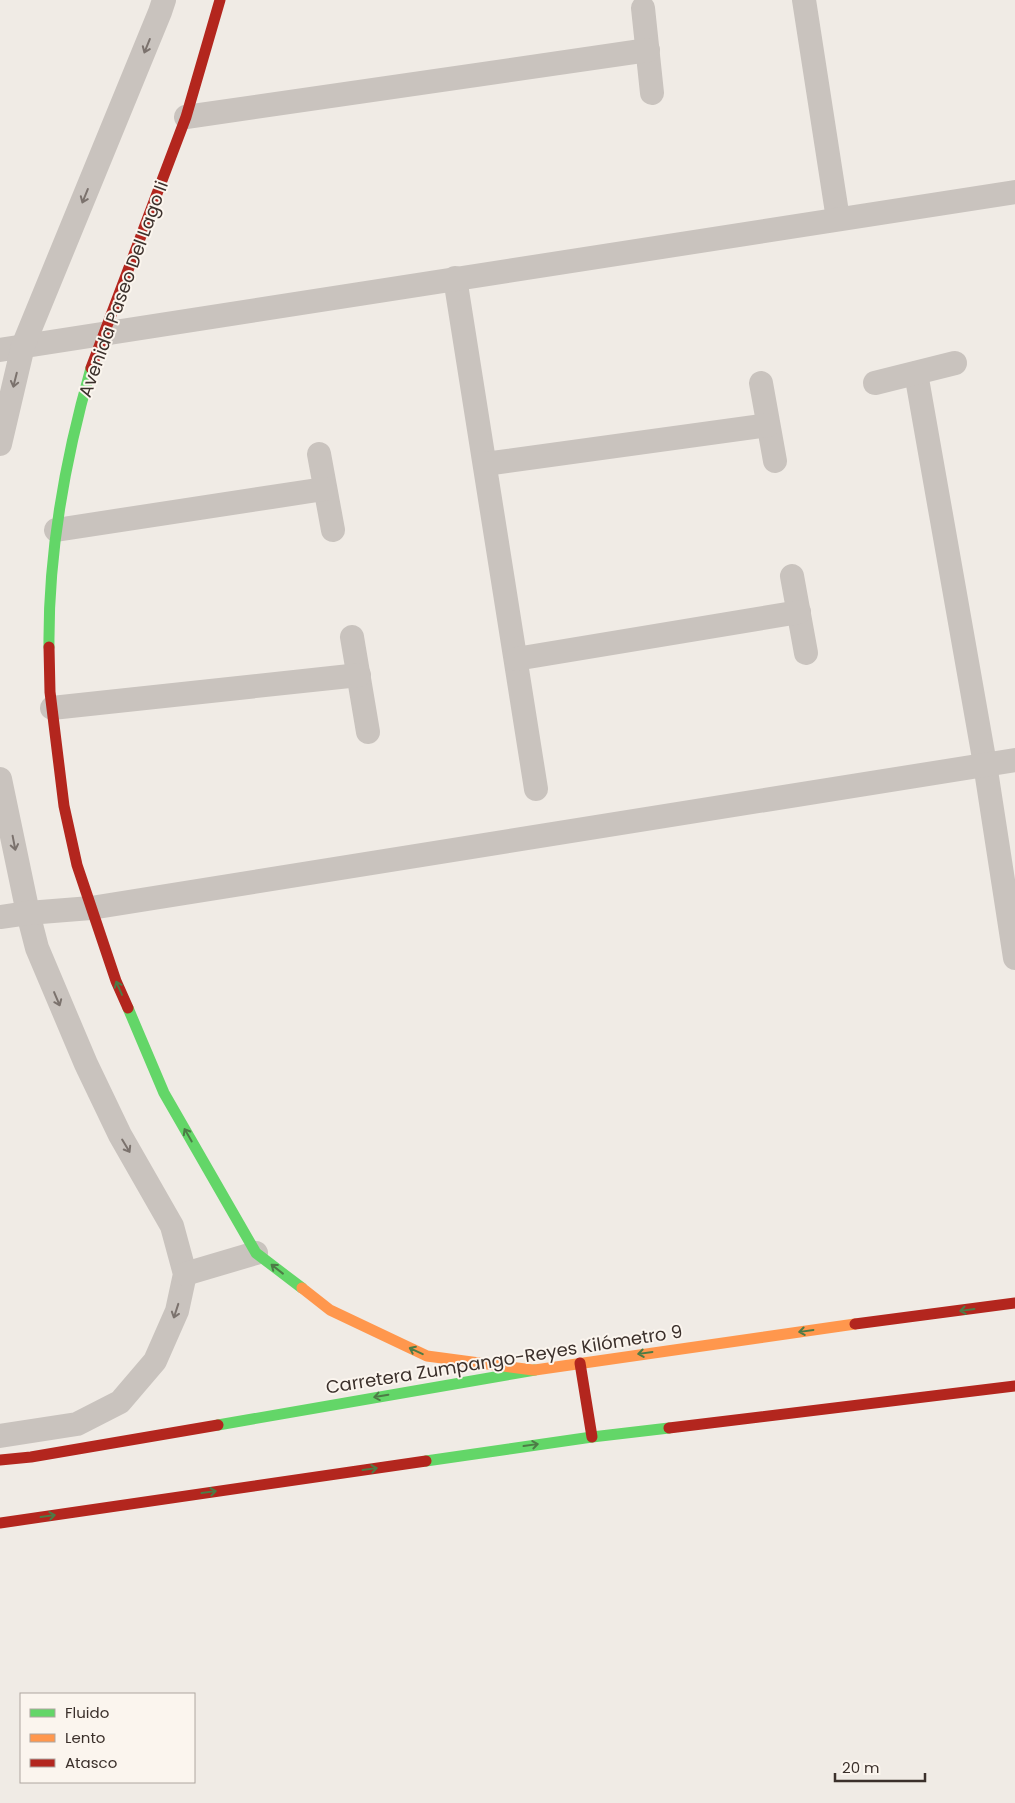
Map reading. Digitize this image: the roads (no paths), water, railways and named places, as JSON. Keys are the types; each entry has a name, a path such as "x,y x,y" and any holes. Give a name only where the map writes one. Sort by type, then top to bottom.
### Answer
{"main road":[{"name":"Avenida Paseo Del Lago Ii","path":"220,0 186,117 95,354 79,409 66,465 51,578 49,635 52,708 64,806 77,865 116,981 164,1093 256,1253 330,1310 426,1356 533,1370"},
{"name":"Carretera Zumpango-Reyes Kilómetro 9","path":"0,1460 31,1457 533,1370 712,1343 1015,1303"},
{"path":"580,1363 592,1436"},
{"path":"0,1523 592,1436 1015,1386"}],"street":[{"path":"0,444 23,346 164,0"},
{"path":"804,0 838,219"},
{"path":"643,8 652,93"},
{"path":"186,117 648,50"},
{"path":"0,350 1015,192"},
{"path":"455,278 536,789"},
{"path":"875,383 955,362"},
{"path":"916,372 985,764 1015,958"},
{"path":"761,383 775,461"},
{"path":"485,464 768,425"},
{"path":"319,454 333,530"},
{"path":"56,530 324,489"},
{"path":"792,576 806,653"},
{"path":"516,659 799,612"},
{"path":"352,636 368,732"},
{"path":"52,708 359,675"},
{"path":"0,917 91,908 1015,760"},
{"path":"0,778 37,948 86,1064 120,1135 172,1226 185,1274 177,1311 155,1361 120,1402 77,1424 0,1436"},
{"path":"185,1274 256,1253"}]}
